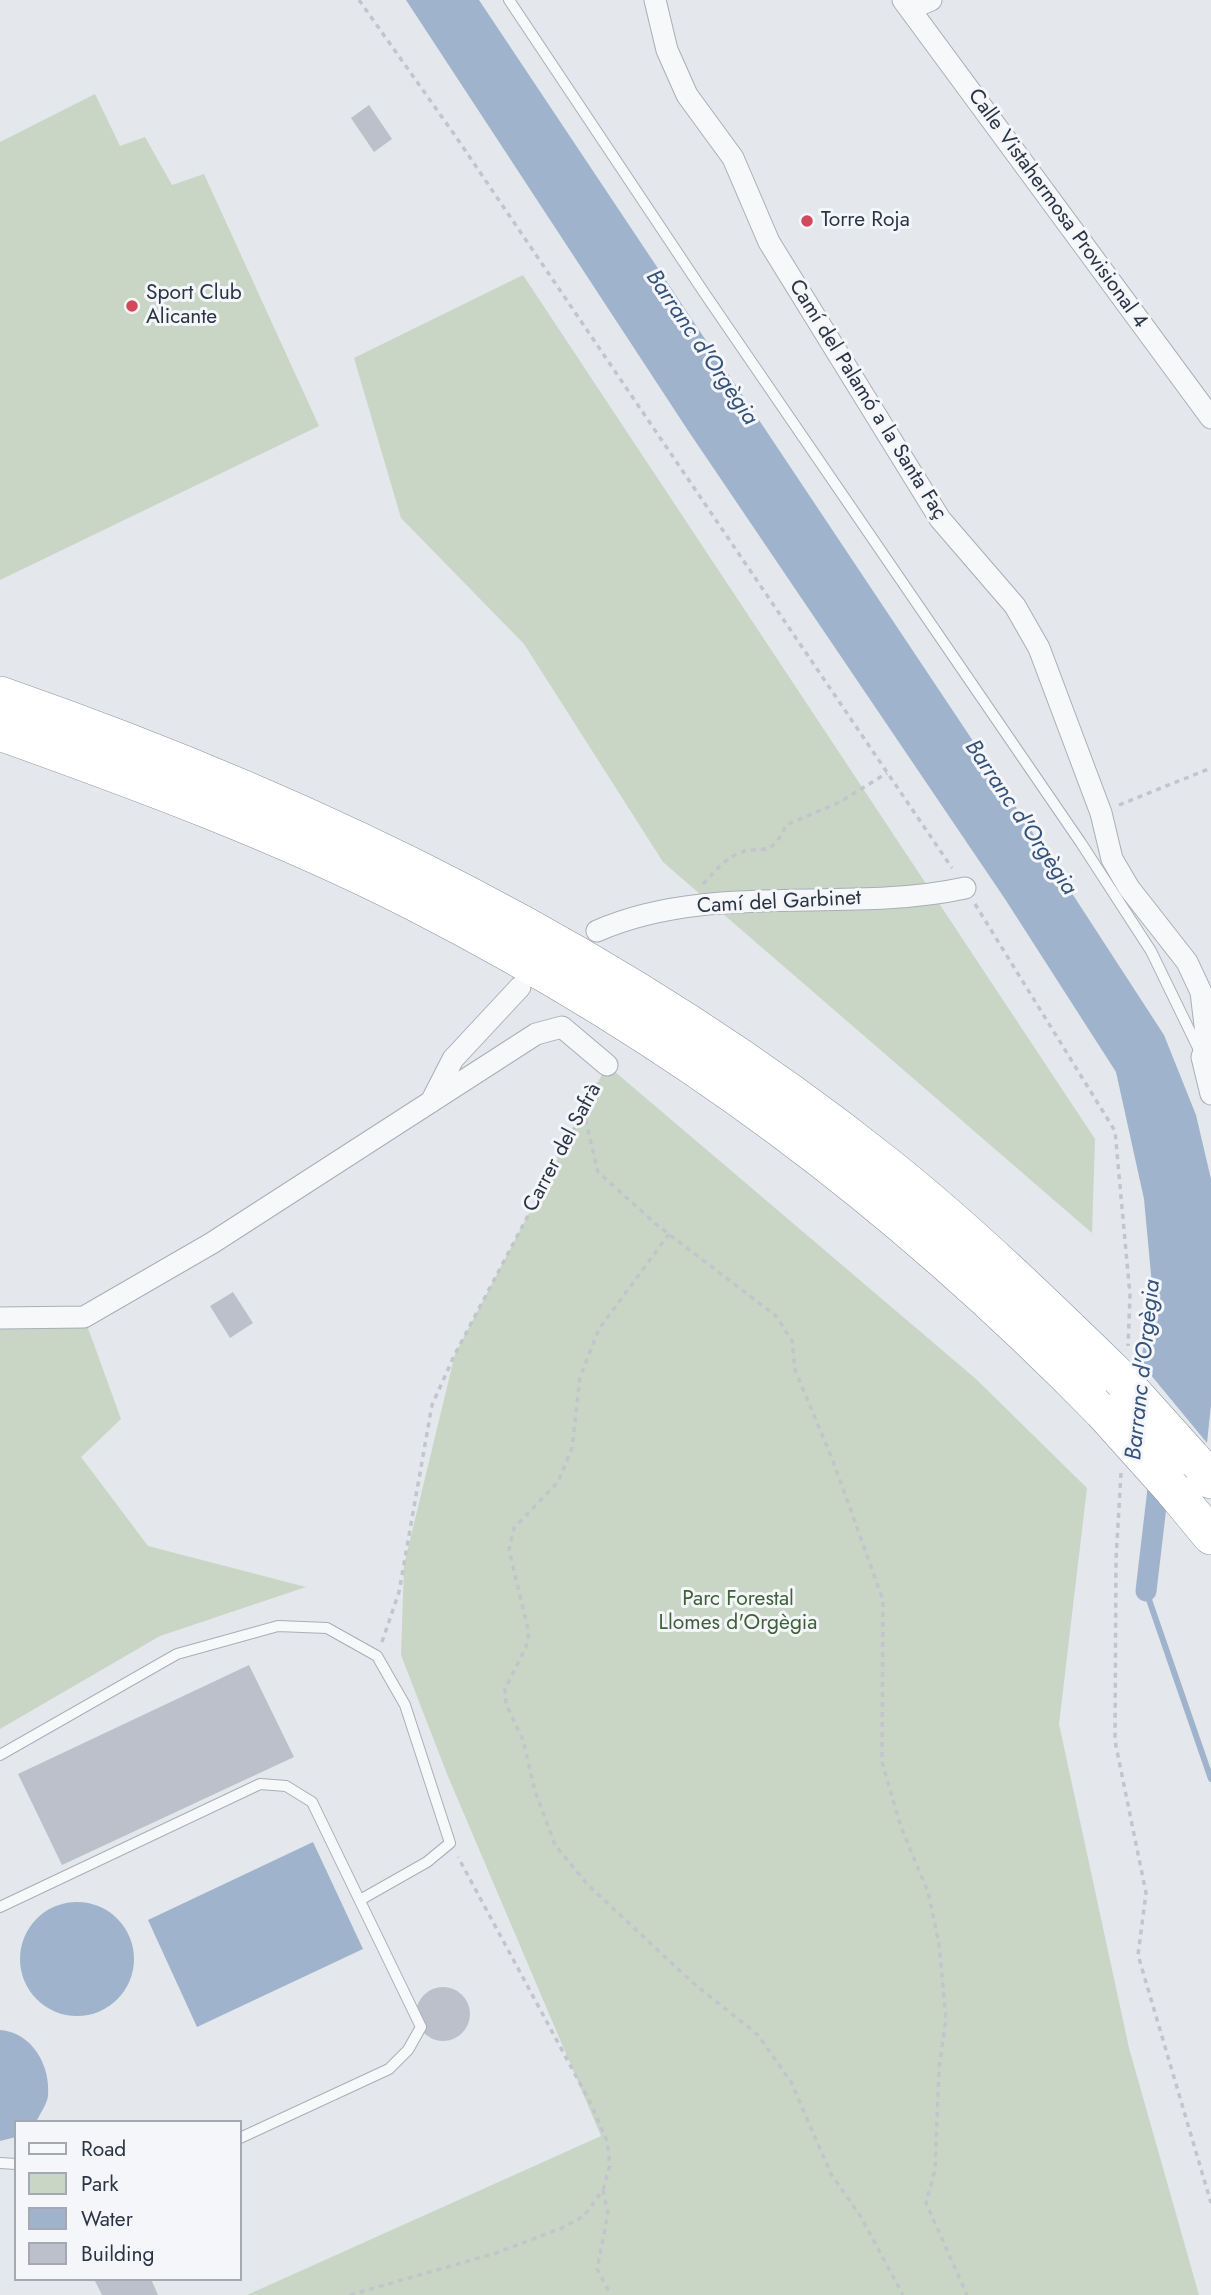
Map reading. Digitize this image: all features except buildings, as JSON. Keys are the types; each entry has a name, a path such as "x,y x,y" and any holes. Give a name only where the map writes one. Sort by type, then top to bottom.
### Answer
{"highway":[{"path":"0,695 184,764 385,850 592,963 752,1067 888,1167 1123,1364 1201,1469"},
{"path":"0,732 262,832 344,869 479,937 616,1015 797,1139 883,1208 1036,1344 1103,1412 1211,1536"}],"street":[{"name":"Camí del Palamó a la Santa Faç","path":"655,0 667,50 687,94 733,158 769,242 940,519 1015,606 1039,648 1101,813 1112,859 1129,888 1187,962 1201,992 1207,1042 1202,1057 1211,1094"},
{"path":"906,4 931,0"},
{"name":"Calle Vistahermosa Provisional 4","path":"906,4 1211,418"},
{"name":"Camí del Garbinet","path":"597,932 631,916 709,905 924,897 965,888"},
{"path":"430,1104 453,1059 520,987"},
{"name":"Carrer del Safrà","path":"0,1318 84,1317 212,1243 536,1034 562,1027 607,1065"}],"lane":[{"path":"509,0 705,294 1081,843 1151,951 1202,1057"},
{"path":"0,1755 177,1654 278,1626 327,1628 377,1656 405,1705 450,1843 427,1862 360,1900"},
{"path":"0,1908 260,1784 286,1786 312,1802 421,2027 408,2050 389,2069 242,2137"}],"path":[{"path":"359,0 454,134 965,888 1115,1131 1130,1295 1123,1364"},
{"path":"1101,813 1211,768"},
{"path":"672,910 730,859 740,853 760,852 779,842 786,825 840,803 887,772"},
{"name":"Carrer del Safrà","path":"377,1656 399,1592 432,1405 455,1354 607,1065"},
{"path":"583,1110 598,1172 669,1234 776,1316 792,1341 795,1370 883,1600 882,1762 901,1827 928,1892 939,1944 946,2019 939,2069 935,2170 926,2203 967,2295"},
{"path":"669,1234 598,1329 580,1377 572,1448 558,1482 514,1528 509,1550 529,1633 526,1647 505,1689 506,1704 523,1740 535,1791 555,1845 588,1885 626,1921 693,1983 758,2035 792,2082 831,2174 861,2217 903,2295"},
{"path":"1121,1462 1116,1559 1115,1741 1146,1893 1138,1955 1211,2203"},
{"path":"351,2295 496,2253 562,2228 584,2216 603,2190 610,2165 607,2141 590,2102 450,1843"},
{"path":"603,2190 608,2214 597,2269 611,2295"}],"green space":[{"name":"Sport Club Alicante","path":"95,94 120,146 145,137 172,185 204,174 319,426 0,580 0,142"},
{"path":"523,275 1095,1139 1092,1233 663,862 524,644 401,518 354,358"},
{"name":"Parc Forestal Llomes d'Orgègia","path":"607,1065 976,1379 1087,1488 1059,1724 1129,2048 1199,2295 247,2295 601,2136 447,1774 401,1655 404,1565 455,1354"},
{"path":"84,1317 121,1419 81,1457 148,1546 306,1587 160,1636 0,1729 0,1318"}],"water":[{"path":"406,0 479,0 975,744 1164,1035 1196,1115 1211,1179 1211,1405 1207,1443 1141,1363 1152,1285 1144,1199 1116,1072 1005,899 689,432"},
{"path":"313,1842 363,1949 197,2027 148,1920"},
{"path":"77,1902 99,1907 117,1919 129,1937 134,1959 129,1981 117,1999 99,2011 77,2016 55,2011 37,1999 25,1981 20,1959 25,1937 37,1919 55,1907"},
{"path":"0,2030 21,2037 37,2052 43,2062 48,2085 45,2106 37,2120 14,2120 14,2138 0,2141"}],"waterway":[{"name":"Barranc d'Orgègia","path":"1146,1591 1160,1472"},
{"name":"Barranc d'Orgègia","path":"1146,1591 1211,1779"}],"place":[{"name":"Torre Roja","path":"807,221"},
{"name":"Sport Club Alicante","path":"132,306"}]}
